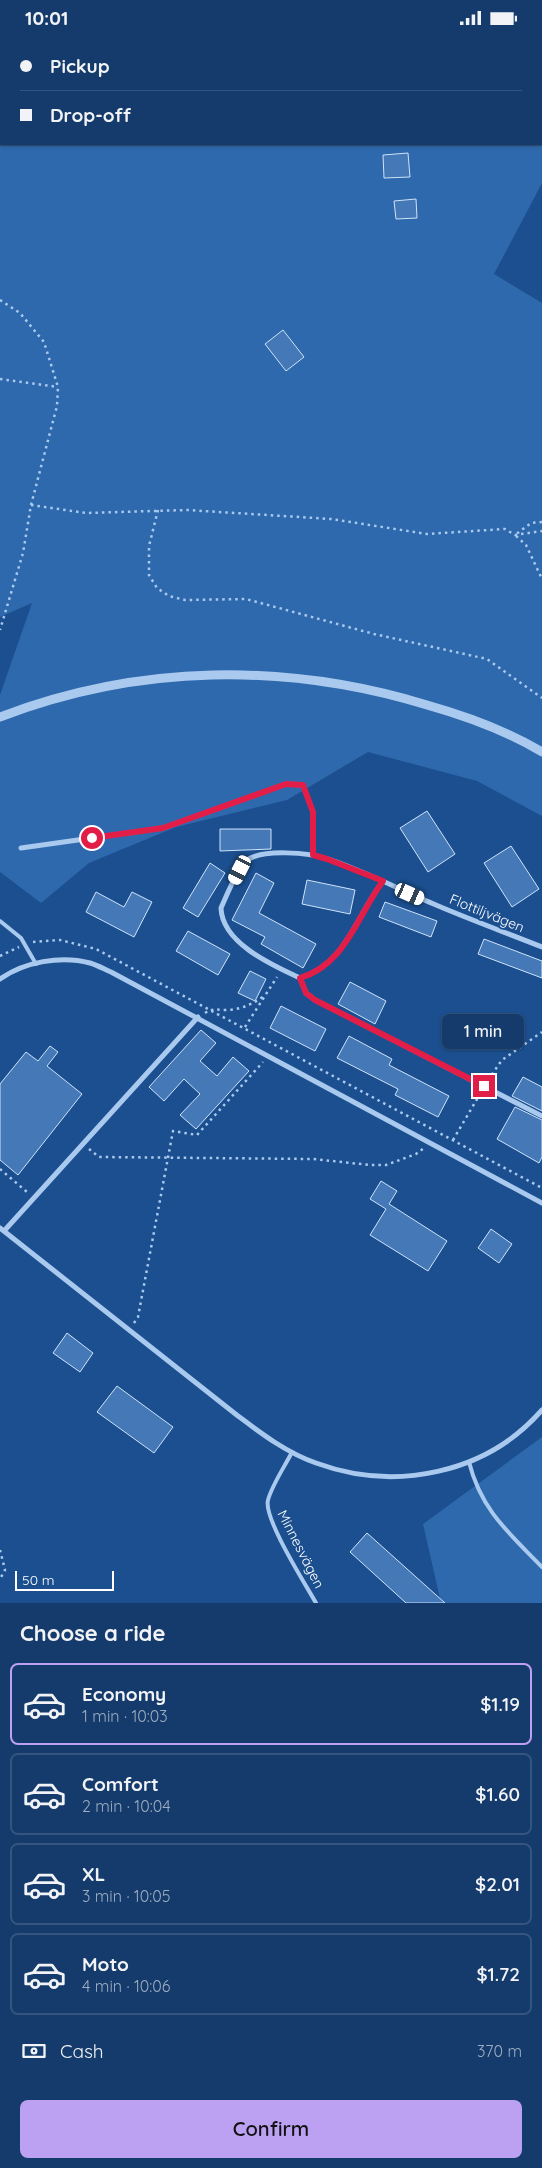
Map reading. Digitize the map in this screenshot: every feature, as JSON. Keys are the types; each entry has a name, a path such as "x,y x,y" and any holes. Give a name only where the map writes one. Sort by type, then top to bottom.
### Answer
{"street":[{"path":"0,717 88,690 133,682 178,675 267,675 318,680 359,687 409,699 449,711 498,730 542,752"},
{"path":"21,848 163,828 286,784 303,785 313,812 313,855 277,853 256,856 247,861 240,870 221,908 221,917 226,929 237,942 300,978 306,993 315,1000 542,1116"},
{"name":"Flottiljvägen","path":"313,855 383,881 438,906 542,947"},
{"path":"300,978 313,974 326,966 338,953 349,940 370,899 383,881"},
{"path":"0,979 24,966 70,960 90,963 198,1017 542,1203"},
{"path":"198,1017 34,1198 2,1230 238,1416 274,1442 315,1463 353,1474 395,1477 437,1473 469,1463 494,1451 515,1436 542,1410"}],"lane":[{"path":"0,921 25,944 36,964"},
{"name":"Minnesvägen","path":"292,1452 268,1501 268,1510 277,1533 316,1603"},
{"path":"469,1463 481,1497 497,1520 542,1567"}],"path":[{"path":"0,300 20,313 44,342 58,387 57,406 31,505 23,553 0,630"},
{"path":"0,379 58,387"},
{"path":"31,505 86,513 187,510 331,519 427,534 504,529 515,535 526,545 542,579"},
{"path":"158,510 149,545 149,575 157,587 169,596 185,600 246,599 374,634 487,659 542,698"},
{"path":"515,535 531,523 542,522"},
{"path":"515,535 542,531"},
{"path":"0,956 25,944 60,940 96,949 542,1188"},
{"path":"245,1028 282,969"},
{"path":"198,1017 210,1009 226,1010 241,1008 254,1003 264,996"},
{"path":"129,1331 138,1317 173,1131 197,1135 269,1055"},
{"path":"83,1144 99,1157 334,1160 370,1165 386,1165 416,1154 444,1135"},
{"path":"0,1169 34,1198"},
{"path":"0,1550 5,1570 0,1579"}],"shaded area":[{"path":"0,145 542,145 542,183 494,274 542,303 542,816 477,781 368,752 287,800 176,827 89,863 41,903 0,872 0,695 32,603 0,617"},
{"path":"542,1437 542,1603 441,1603 423,1524"}],"building":[{"path":"408,153 410,177 384,178 383,155"},
{"path":"416,199 417,218 396,219 394,201"},
{"path":"283,330 304,357 286,371 265,344"},
{"path":"427,811 455,854 428,872 400,828"},
{"path":"220,829 271,829 271,849 220,851"},
{"path":"511,846 539,889 512,907 484,863"},
{"path":"210,863 225,873 198,917 183,908"},
{"path":"256,873 274,883 259,913 316,944 303,968 261,944 265,937 232,920"},
{"path":"307,880 355,890 350,914 302,904"},
{"path":"96,892 124,907 132,892 152,902 134,937 86,912"},
{"path":"385,902 437,921 431,937 379,917"},
{"path":"188,931 230,954 218,975 176,951"},
{"path":"484,939 542,961 542,978 478,954"},
{"path":"250,971 266,979 255,1001 238,993"},
{"path":"350,982 386,1001 375,1024 338,1004"},
{"path":"281,1006 326,1029 315,1051 270,1028"},
{"path":"201,1030 216,1043 200,1061 217,1076 233,1057 249,1071 196,1129 180,1115 200,1094 184,1079 164,1101 149,1087"},
{"path":"349,1036 392,1059 389,1065 449,1096 438,1117 395,1095 398,1089 337,1058"},
{"path":"50,1046 58,1052 47,1066 82,1094 18,1175 0,1160 0,1084 26,1052 38,1061"},
{"path":"523,1077 542,1087 542,1111 512,1096"},
{"path":"515,1107 542,1120 542,1157 539,1163 497,1139"},
{"path":"381,1181 397,1191 389,1204 447,1241 428,1271 370,1235 386,1209 370,1199"},
{"path":"491,1229 512,1244 499,1263 478,1248"},
{"path":"67,1333 93,1353 80,1372 53,1353"},
{"path":"117,1386 173,1427 154,1453 97,1412"},
{"path":"367,1533 445,1603 406,1603 350,1552"}],"route":[{"path":"92,838 163,828 286,784 303,785 313,812 313,855 383,881 370,899 349,940 338,953 326,966 313,974 300,978 306,993 315,1000 484,1086"}]}
